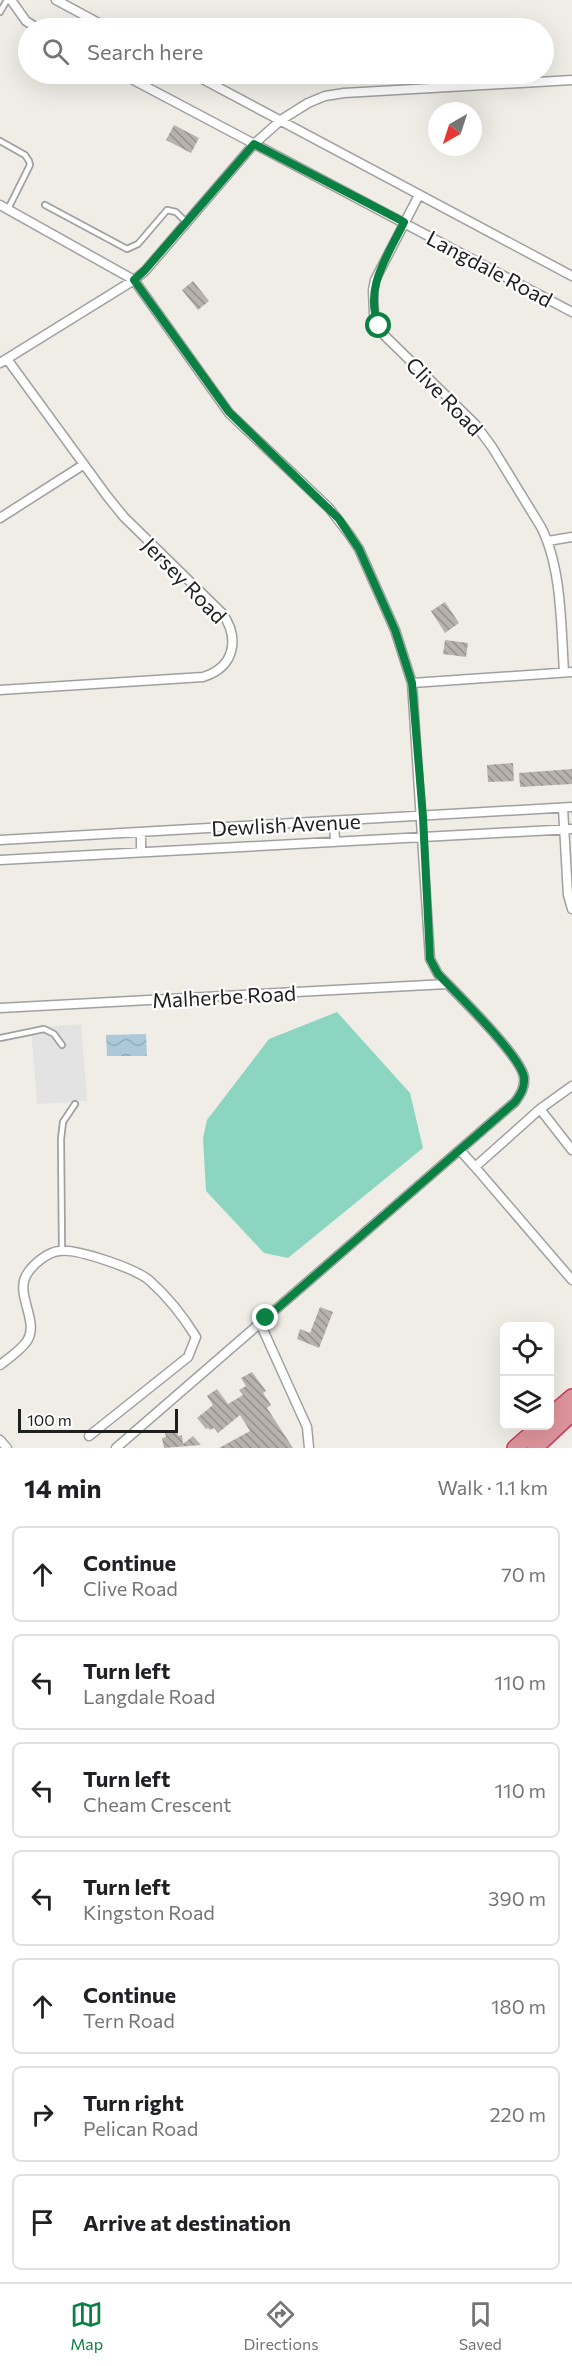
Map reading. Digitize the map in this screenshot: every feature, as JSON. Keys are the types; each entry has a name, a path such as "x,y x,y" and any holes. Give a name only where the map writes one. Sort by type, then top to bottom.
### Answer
{"highway":[{"path":"554,1412 572,1397"},
{"path":"535,1448 572,1413"},
{"path":"515,1448 535,1430"}],"street":[{"path":"9,0 24,18"},
{"path":"56,0 89,18"},
{"path":"554,81 572,80"},
{"name":"Langdale Road","path":"141,84 572,312"},
{"name":"Langdale Road","path":"212,84 572,276"},
{"path":"4,361 134,280 254,144 281,120 308,104 325,96 344,93 502,84"},
{"name":"Clive Road","path":"419,195 373,290 374,314 379,326 394,345 463,411 483,434 548,541 554,567 568,672"},
{"path":"4,207 134,280 229,412 329,508 359,549 395,630 412,683 423,817 430,959 433,967 447,984 514,1057 524,1078 522,1091 515,1102 116,1448"},
{"name":"Jersey Road","path":"0,690 203,678 219,670 233,648 232,630 222,613 124,517 4,361"},
{"path":"0,518 83,465"},
{"path":"548,541 572,537"},
{"path":"412,683 568,672"},
{"path":"567,808 568,895 572,909"},
{"name":"Dewlish Avenue","path":"0,840 567,808"},
{"path":"334,821 335,842"},
{"name":"Dewlish Avenue","path":"0,860 568,829"},
{"path":"141,832 141,852"},
{"name":"Malherbe Road","path":"0,1008 447,984"},
{"path":"475,1167 540,1109 572,1086"},
{"path":"540,1109 572,1150"},
{"path":"460,1150 572,1280"},
{"path":"0,1365 19,1349 31,1331 22,1284 27,1273 49,1253 62,1250 121,1265 148,1279 178,1310 196,1337 189,1357 89,1436"},
{"path":"260,1323 307,1427 309,1448"},
{"path":"0,1440 7,1448"}],"lane":[{"path":"0,12 9,0"},
{"path":"0,141 19,152 29,161 30,165 4,207"},
{"path":"45,206 127,249 138,244 167,210 172,210 186,222"},
{"path":"0,1038 44,1029 54,1034 62,1045"},
{"path":"62,1250 61,1139 63,1122 75,1104"}],"green space":[{"path":"337,1012 410,1093 423,1148 288,1258 264,1253 206,1191 203,1138 207,1120 269,1039"}],"shaded area":[{"path":"81,1024 87,1101 37,1104 31,1028"}],"water":[{"path":"146,1034 147,1056 107,1056 106,1035"}],"building":[{"path":"174,125 199,138 191,153 166,140"},
{"path":"193,281 209,301 198,310 182,290"},
{"path":"445,602 459,623 445,633 431,611"},
{"path":"445,640 468,643 466,657 443,654"},
{"path":"513,763 514,781 488,782 487,765"},
{"path":"572,769 572,784 520,787 519,773"},
{"path":"320,1307 333,1312 319,1348 297,1339 300,1329 310,1333"},
{"path":"252,1372 266,1391 263,1393 271,1405 267,1408 293,1448 219,1448 250,1431 240,1415 218,1433 214,1428 206,1429 197,1418 213,1405 207,1396 217,1389 228,1404 243,1395 239,1390 246,1386 241,1378"},
{"path":"177,1431 178,1436 182,1435 183,1444 193,1436 201,1445 164,1448 162,1438 166,1437 165,1433"}],"route":[{"path":"266,1318 515,1102 522,1091 524,1078 514,1057 438,974 430,959 423,817 412,683 403,650 359,549 329,508 229,412 134,280 254,144 404,222 375,280 372,301 379,326"}]}
